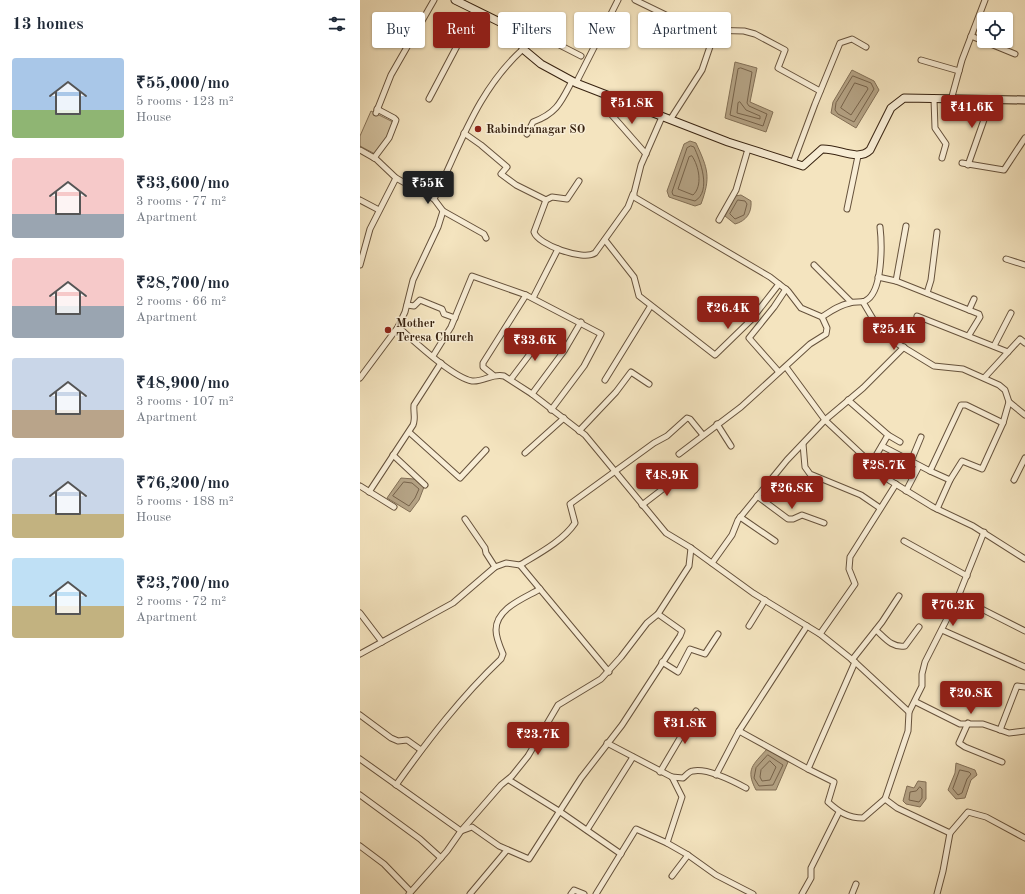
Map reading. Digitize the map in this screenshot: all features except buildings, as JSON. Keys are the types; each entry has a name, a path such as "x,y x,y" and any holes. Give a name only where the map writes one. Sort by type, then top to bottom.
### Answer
{"street":[{"path":"374,158 389,138 396,120 376,111 391,75 434,0"},
{"path":"455,0 498,21"},
{"path":"527,134 533,122 543,118 558,107 574,82 618,0"},
{"path":"635,0 660,12"},
{"path":"951,100 959,71 985,0"},
{"path":"429,99 476,10"},
{"path":"731,30 755,34 785,50 778,68 820,91"},
{"path":"972,36 1014,54"},
{"path":"793,163 840,43 852,39 866,47"},
{"path":"565,48 581,56"},
{"path":"670,120 702,70 710,48"},
{"path":"434,199 474,111 506,65 523,49 541,64 574,82 748,149 803,166 822,149 849,153 858,156 865,155 870,150 891,108 904,98 951,100 1025,100"},
{"path":"922,60 959,71"},
{"path":"610,96 606,106 610,113 646,154"},
{"path":"934,99 935,128 946,144 942,158"},
{"path":"991,100 965,164 1004,170 1025,138"},
{"path":"579,181 567,199 552,197 546,200 534,232 535,235 558,249 571,254 589,256 595,253 628,207 646,154 662,117"},
{"path":"464,133 481,145 506,167 500,174 546,200"},
{"path":"719,220 736,190 748,149"},
{"path":"360,150 374,158 396,178 434,199 443,211 484,234 486,238"},
{"path":"847,209 858,156"},
{"path":"360,265 370,228 396,178"},
{"path":"634,193 637,199 678,221 770,277 782,286 801,308 822,317 828,328 826,334 810,344 741,407 716,424 679,454"},
{"path":"360,200 380,210"},
{"path":"360,378 398,326 407,304 413,280 438,227 443,211"},
{"path":"896,281 906,226"},
{"path":"822,317 834,308 851,302 863,302 868,299 875,289 878,276 881,241 880,227"},
{"path":"927,293 931,280 937,232"},
{"path":"605,240 634,277 639,296 650,307 715,355 751,320 782,286"},
{"path":"533,298 558,249"},
{"path":"1006,259 1025,265"},
{"path":"814,265 851,302"},
{"path":"433,356 455,318 472,276 533,298 594,329 601,336 584,366 552,410"},
{"path":"878,276 896,281 979,314 980,317 969,335"},
{"path":"779,372 748,338 774,307 782,286"},
{"path":"494,375 483,366 483,363 526,295"},
{"path":"969,310 974,299"},
{"path":"407,304 414,306 420,300 442,309 444,314 455,318"},
{"path":"863,302 876,324 893,341 934,366 963,369 985,377 1002,387 1009,402 1025,415"},
{"path":"605,380 650,307"},
{"path":"994,346 1011,313"},
{"path":"917,316 969,335 1008,352"},
{"path":"532,394 564,351 581,322"},
{"path":"398,326 453,372 471,381 480,380 494,375 500,375 511,379 564,418 590,440 666,533 692,548 765,600 820,634 854,661 909,712"},
{"path":"511,379 545,334"},
{"path":"985,377 1020,340 1025,343"},
{"path":"712,563 732,534 740,517 803,444 825,420 904,347"},
{"path":"369,492 409,432 415,419 413,411 414,405 441,363"},
{"path":"786,367 825,420 871,464 906,491 937,509 984,532 1025,559"},
{"path":"579,431 616,392 631,372 649,384"},
{"path":"848,400 888,435 900,442"},
{"path":"937,509 950,480 962,461 982,469 1002,423 1009,402"},
{"path":"930,471 961,405 966,404 1002,423"},
{"path":"525,453 564,418"},
{"path":"520,565 572,528 575,523 575,518 569,507 570,504 667,436 686,418 690,419 703,435"},
{"path":"716,424 731,446"},
{"path":"409,432 460,478 486,450"},
{"path":"871,464 888,435"},
{"path":"911,462 921,437"},
{"path":"803,444 805,467 810,474 861,495 880,508"},
{"path":"882,446 911,462 950,480"},
{"path":"393,455 425,485"},
{"path":"1014,480 1025,458"},
{"path":"906,491 919,466"},
{"path":"642,505 681,475"},
{"path":"820,634 855,584 850,569 850,557 896,484"},
{"path":"360,486 394,507"},
{"path":"757,496 788,518 793,519 802,515 824,523"},
{"path":"740,517 775,541"},
{"path":"465,519 485,548 495,567"},
{"path":"739,731 834,782 828,802 839,812 853,818 863,818 885,799 908,731 909,712 916,702 922,686 922,674 925,662 958,597 984,532"},
{"path":"904,540 967,576"},
{"path":"360,846 384,864 409,893 441,858 461,831 501,785 509,780 528,756 558,705 589,688 609,672 647,623 658,614 689,566 692,548"},
{"path":"360,654 453,603 495,567 506,563 520,565 564,620 609,672"},
{"path":"396,785 421,750 468,693 501,659 503,654 496,630 498,619 510,606 540,589"},
{"path":"808,769 854,661 898,596"},
{"path":"958,597 1025,631"},
{"path":"749,626 765,600"},
{"path":"360,613 382,642"},
{"path":"461,831 472,827 478,833 507,850 527,860 532,858 559,811 607,743 622,725 682,631 658,614"},
{"path":"716,775 739,731 807,626"},
{"path":"876,630 894,646 899,647 905,646 919,627"},
{"path":"942,630 1025,667"},
{"path":"662,662 678,672 690,649 705,654 718,634"},
{"path":"1000,730 1017,686 1025,687"},
{"path":"916,702 960,724 983,724 1009,733 1025,731"},
{"path":"660,772 696,711"},
{"path":"360,715 391,738 398,741 407,740 421,750"},
{"path":"968,723 960,739 959,743 961,746 1002,762"},
{"path":"607,743 672,777 683,778 693,771 716,775 746,788"},
{"path":"587,830 633,757"},
{"path":"360,759 461,831"},
{"path":"667,843 682,797 672,777"},
{"path":"509,780 559,811 621,854"},
{"path":"360,795 420,839 441,858"},
{"path":"885,799 896,808 950,833"},
{"path":"802,894 811,878 811,868 839,812"},
{"path":"936,894 943,871 950,833 968,812 986,817 1025,838"},
{"path":"596,894 636,830 667,843 688,855 716,875 753,894"},
{"path":"470,894 507,850"},
{"path":"672,876 688,855"},
{"path":"852,894 856,884"},
{"path":"571,894 574,890 584,894"}],"shaded area":[{"path":"371,111 393,122 388,135 375,154 360,146 360,136"}],"water":[{"path":"735,62 757,68 750,102 773,112 766,132 725,118"},
{"path":"852,70 874,81 879,90 856,128 831,113 833,102"},
{"path":"690,141 696,143 707,173 706,187 701,204 695,206 669,197 667,191 684,144"},
{"path":"741,195 751,201 751,205 748,216 739,223 735,224 725,216 735,196"},
{"path":"401,478 414,479 424,487 419,500 410,512 387,498"},
{"path":"767,749 788,762 776,790 756,790 751,777 752,768 754,763"},
{"path":"956,763 975,770 977,775 971,780 965,798 956,799 948,790 955,773"},
{"path":"918,781 926,782 926,799 920,807 906,804 903,801 907,786 914,788"}],"place":[{"name":"Rabindranagar SO","path":"478,129"},
{"name":"Mother Teresa Church","path":"388,330"}]}
